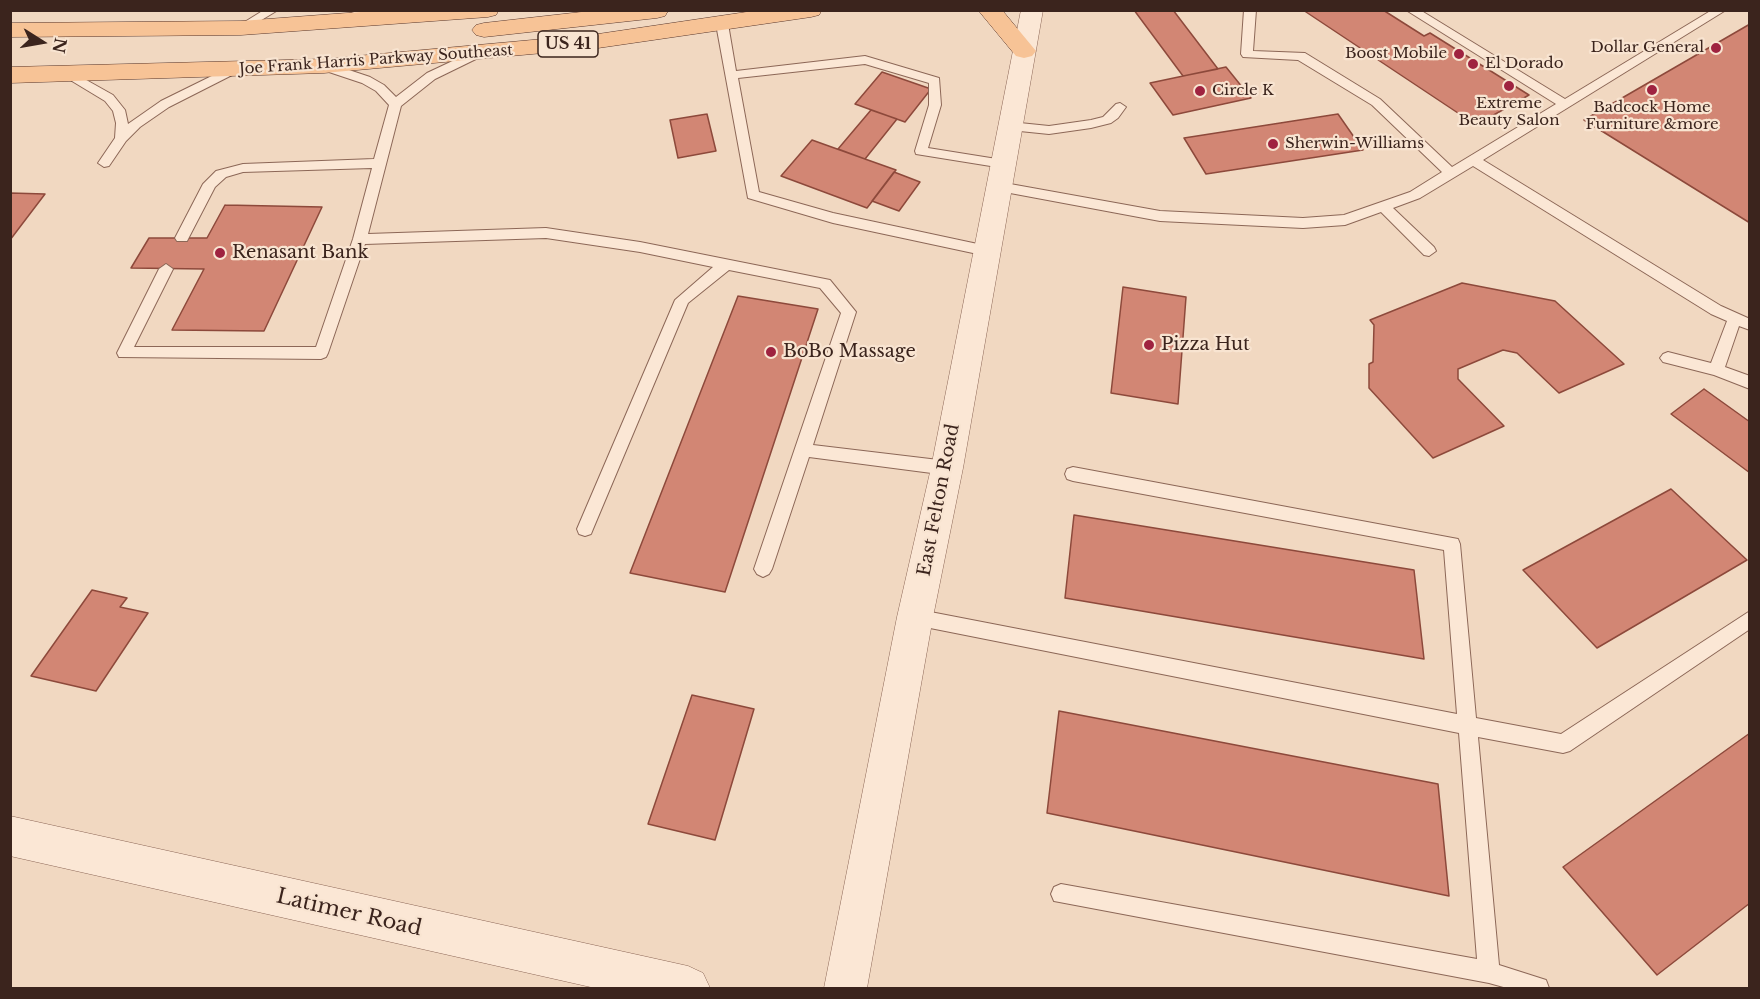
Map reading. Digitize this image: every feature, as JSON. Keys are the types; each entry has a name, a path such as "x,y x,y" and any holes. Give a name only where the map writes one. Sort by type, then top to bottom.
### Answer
{"main road":[{"path":"10,30 241,28 488,10"},
{"path":"10,67 15,64 427,36 658,10"},
{"name":"Joe Frank Harris Parkway Southeast","path":"10,75 231,71 476,54 597,41 811,10"},
{"path":"989,10 1024,51"},
{"path":"10,49 113,44 149,40 194,29"}],"street":[{"name":"East Felton Road","path":"845,988 915,616 947,468 1032,10"},
{"name":"Latimer Road","path":"10,836 688,988"}],"lane":[{"path":"241,28 273,10"},
{"path":"351,10 380,19"},
{"path":"1250,10 1247,54 1301,56 1376,102 1450,173"},
{"path":"1411,10 1565,104"},
{"path":"731,75 865,60 935,81 935,105 921,151 1001,176 1160,216 1303,223 1345,220 1415,195 1721,10"},
{"path":"722,24 753,195 833,218 987,251"},
{"path":"166,269 124,353 321,353 360,239 395,104 431,76 476,54"},
{"path":"324,66 366,80 380,88 395,104"},
{"path":"104,163 120,138 136,123 165,104 231,71"},
{"path":"68,75 94,88 119,110 122,123 120,138"},
{"path":"1010,126 1049,130 1081,126 1107,120 1120,107"},
{"path":"1473,160 1716,310 1749,325"},
{"path":"182,238 210,184 221,174 243,168 380,163"},
{"path":"1383,206 1430,251"},
{"path":"360,239 546,233 640,247 825,284 849,312 763,569"},
{"path":"585,528 681,300 726,264"},
{"path":"1716,370 1735,318"},
{"path":"1668,358 1716,370 1749,383"},
{"path":"803,450 947,468"},
{"path":"1073,474 1452,544 1466,726 1490,972"},
{"path":"915,616 1563,744 1749,619"},
{"path":"1060,894 1490,972 1538,988"}],"building":[{"name":"Circle K","path":"1134,10 1173,10 1218,69 1183,76"},
{"path":"1303,10 1383,10 1424,36 1430,33 1529,95 1476,125"},
{"path":"1750,24 1750,223 1584,120"},
{"name":"Circle K","path":"1226,67 1251,98 1173,115 1150,83"},
{"path":"882,72 931,89 905,122 855,104"},
{"path":"871,110 897,119 865,159 838,149"},
{"path":"707,114 716,151 678,158 670,120"},
{"name":"Sherwin-Williams","path":"1338,114 1363,150 1206,174 1184,138"},
{"path":"812,140 896,170 867,208 781,176"},
{"path":"894,172 920,182 899,211 872,201"},
{"path":"10,193 45,194 10,240"},
{"name":"Renasant Bank","path":"225,205 322,207 264,331 172,330 204,269 131,268 149,238 207,238"},
{"path":"1462,283 1555,301 1624,364 1559,393 1517,353 1503,350 1458,369 1458,379 1504,426 1433,458 1369,388 1369,364 1373,362 1374,325 1370,320"},
{"name":"Pizza Hut","path":"1123,287 1186,297 1178,404 1111,393"},
{"path":"738,296 818,309 725,592 630,573"},
{"path":"1704,389 1750,422 1750,473 1671,414"},
{"path":"1671,489 1747,560 1597,648 1523,570"},
{"path":"1074,515 1414,570 1424,659 1065,598"},
{"path":"92,590 127,598 120,607 148,613 96,691 31,676"},
{"path":"692,695 754,709 715,840 648,824"},
{"path":"1059,711 1438,784 1449,896 1047,813"},
{"path":"1750,733 1750,903 1657,975 1563,867"}],"place":[{"name":"Dollar General","path":"1716,48"},
{"name":"Boost Mobile","path":"1459,54"},
{"name":"El Dorado","path":"1473,64"},
{"name":"Extreme Beauty Salon","path":"1509,86"},
{"name":"Badcock Home Furniture &more","path":"1652,90"},
{"name":"Circle K","path":"1200,91"},
{"name":"Sherwin-Williams","path":"1273,144"},
{"name":"Renasant Bank","path":"220,253"},
{"name":"Pizza Hut","path":"1149,345"},
{"name":"BoBo Massage","path":"771,352"}]}
